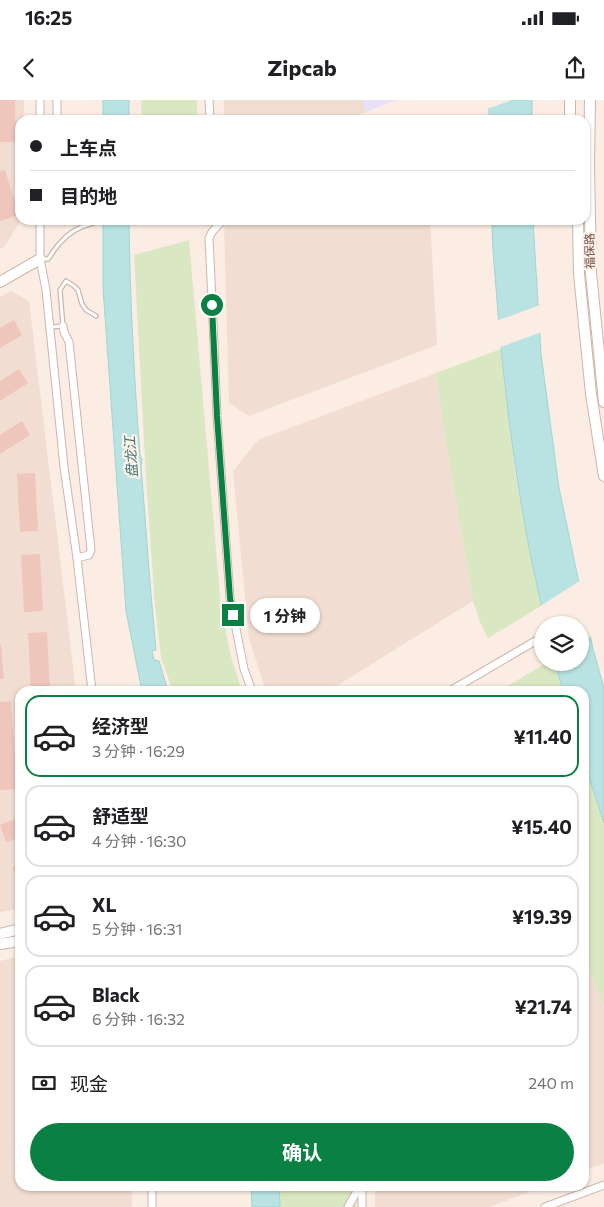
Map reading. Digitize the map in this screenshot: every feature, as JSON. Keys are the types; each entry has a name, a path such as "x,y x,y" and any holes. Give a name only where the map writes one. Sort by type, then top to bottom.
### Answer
{"main road":[{"path":"570,100 570,115"},
{"name":"福保路","path":"590,100 590,115"},
{"name":"福保路","path":"590,218 591,273 601,349 604,402"},
{"name":"福保路","path":"578,225 579,274 591,394 604,476"},
{"path":"0,282 40,259"},
{"path":"0,934 15,930"},
{"path":"0,944 15,942"}],"street":[{"path":"40,100 40,115"},
{"path":"57,100 57,115"},
{"path":"209,100 210,115"},
{"path":"40,225 40,259 46,290 64,467 77,558 91,686"},
{"path":"218,225 208,238 214,321 217,416 230,598 244,669 250,686"},
{"path":"63,326 69,342 91,550 89,555 77,558"},
{"path":"459,686 534,642"},
{"path":"589,1191 604,1185"},
{"path":"152,1191 152,1207"},
{"path":"348,1207 358,1191"},
{"path":"361,1191 362,1207"},
{"path":"545,1207 588,1191"}],"lane":[{"path":"40,259 48,259 59,244 84,225"},
{"path":"50,327 63,326 60,290 66,281 78,290 86,310 96,316"}],"shaded area":[{"path":"0,100 24,100 24,115 15,115 15,225 18,225 5,246 0,249"},
{"path":"224,100 362,100 366,112 358,115 224,115"},
{"path":"362,100 397,100 366,112"},
{"path":"226,225 430,225 437,345 249,416 229,403 224,228"},
{"path":"11,291 29,301 75,686 15,686 15,910 0,912 0,297"},
{"path":"436,373 443,426 473,601 336,686 264,686 249,639 233,471 258,440"},
{"path":"15,957 15,1191 132,1191 132,1207 0,1207 0,961"},
{"path":"589,969 604,1007 604,1163 589,1169"},
{"path":"375,1191 531,1191 490,1207 375,1207"}],"green space":[{"path":"141,100 197,100 197,115 142,115"},
{"path":"189,240 221,607 230,653 240,686 171,686 161,658 155,606 146,478 134,255"},
{"path":"501,349 515,472 541,606 488,638 473,601 443,426 436,373"},
{"path":"534,670 557,671 562,686 507,686"},
{"path":"589,777 604,823 604,1007 589,969"},
{"path":"279,1191 356,1191 356,1207 280,1207"}],"water":[{"path":"103,100 129,100 129,115 103,115"},
{"path":"489,100 532,100 532,115 489,115"},
{"name":"盘龙江","path":"103,225 129,225 136,396 156,650 152,651 154,660 159,661 166,686 141,686 126,611 103,288"},
{"path":"492,225 533,225 541,354 559,488 586,616 544,616 529,548 516,471 506,393 494,267"},
{"path":"589,630 604,688 604,823 589,777 589,686 562,686 557,671 589,671"},
{"path":"251,1191 279,1191 280,1207 252,1207"}],"pier":[{"path":"487,100 512,100 487,109"},
{"path":"540,305 542,332 498,348 496,321"},
{"path":"581,580 589,616 541,616 539,607"},
{"path":"589,617 593,635 589,637"}],"building":[{"path":"0,100 15,100 15,142 0,142"},
{"path":"5,170 15,202 15,216 0,221 0,171"},
{"path":"14,320 22,335 0,348 0,328"},
{"path":"19,369 28,383 0,401 0,381"},
{"path":"22,421 30,435 0,454 0,435"},
{"path":"35,473 38,531 20,532 17,474"},
{"path":"40,554 43,611 24,612 21,555"},
{"path":"47,632 50,686 31,686 28,633"},
{"path":"1,645 4,679 0,679"},
{"path":"11,701 15,789 0,790 0,702"},
{"path":"15,819 15,839 6,842 0,825"}],"route":[{"path":"212,305 217,416 230,598 233,615"}]}
